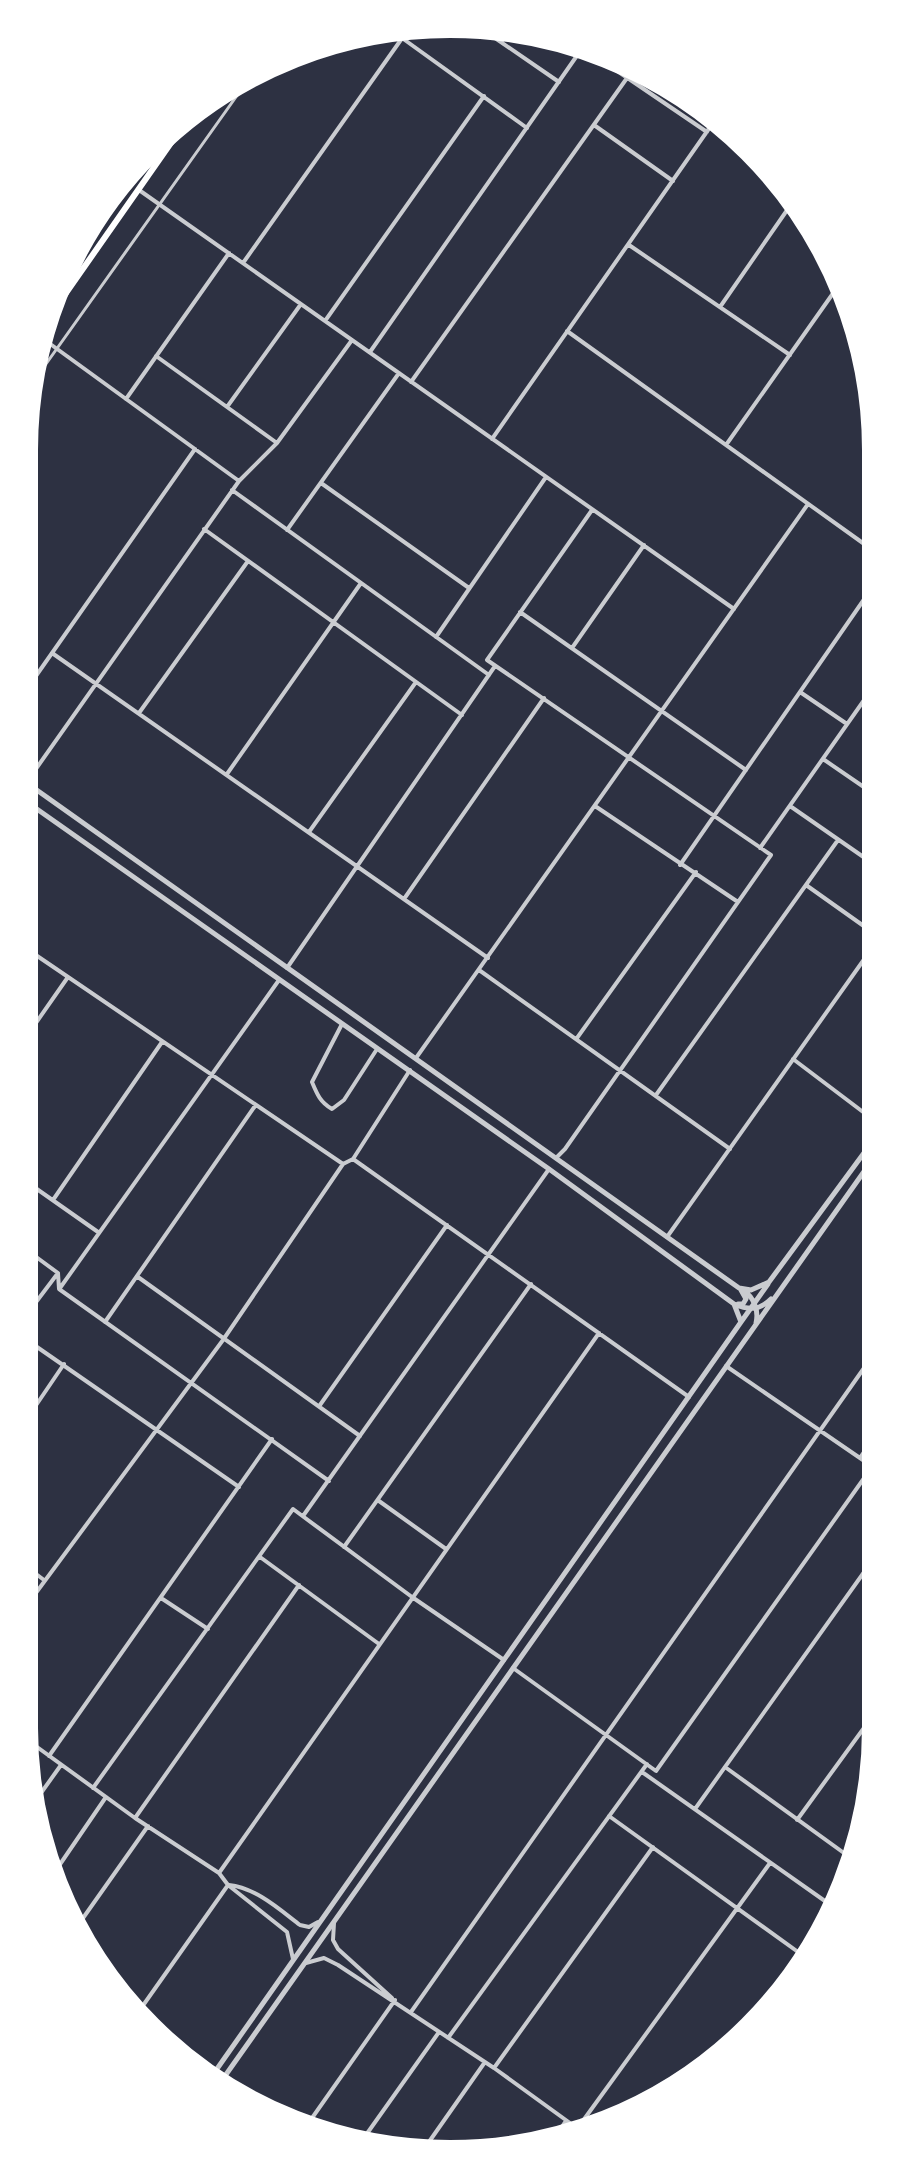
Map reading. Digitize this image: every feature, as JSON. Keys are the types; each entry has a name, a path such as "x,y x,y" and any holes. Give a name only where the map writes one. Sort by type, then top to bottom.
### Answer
{"main road":[{"path":"65,294 172,142"}],"street":[{"path":"493,37 559,82"},
{"path":"243,263 402,38 527,128"},
{"path":"501,42 504,38"},
{"path":"370,352 559,82 576,54"},
{"path":"610,66 706,132"},
{"path":"411,382 627,78"},
{"path":"42,370 239,92"},
{"path":"325,321 484,96"},
{"path":"594,125 673,181"},
{"path":"492,439 711,126"},
{"path":"138,189 734,609"},
{"path":"720,308 789,208"},
{"path":"629,244 790,355"},
{"path":"126,399 229,253"},
{"path":"726,445 835,291"},
{"path":"228,407 301,304"},
{"path":"567,331 866,545"},
{"path":"34,769 232,490 277,443 352,340"},
{"path":"49,343 239,481"},
{"path":"156,356 277,443"},
{"path":"287,530 399,373"},
{"path":"34,679 195,449"},
{"path":"435,637 546,477"},
{"path":"321,483 469,588"},
{"path":"232,490 489,675"},
{"path":"416,1058 808,504"},
{"path":"556,1158 565,1149 771,855 487,660 592,510"},
{"path":"204,529 462,715"},
{"path":"572,648 644,545"},
{"path":"139,713 248,561"},
{"path":"227,774 361,583"},
{"path":"680,865 866,597"},
{"path":"520,612 746,770"},
{"path":"52,653 488,958"},
{"path":"287,968 495,666"},
{"path":"309,832 416,682"},
{"path":"800,692 847,724"},
{"path":"760,848 866,697"},
{"path":"404,899 544,698"},
{"path":"823,758 866,788"},
{"path":"34,788 749,1294 753,1307 754,1328"},
{"path":"595,806 738,902"},
{"path":"790,806 866,859"},
{"path":"34,807 377,1050 410,1070 734,1304 753,1307 768,1302 787,1282"},
{"path":"656,1095 838,840"},
{"path":"577,1038 696,872"},
{"path":"806,885 866,928"},
{"path":"34,954 343,1164"},
{"path":"667,1237 866,957"},
{"path":"479,970 730,1149"},
{"path":"34,1026 68,977"},
{"path":"59,1289 279,980"},
{"path":"342,1024 312,1082 318,1097 324,1104 332,1109 344,1100 377,1050"},
{"path":"53,1200 162,1042"},
{"path":"793,1059 866,1114"},
{"path":"34,1594 223,1340 343,1164 353,1159 410,1070"},
{"path":"105,1322 255,1106"},
{"path":"216,2071 690,1398 769,1282 866,1150"},
{"path":"353,1159 690,1398"},
{"path":"303,1516 549,1169"},
{"path":"225,2077 866,1169"},
{"path":"34,1187 98,1232"},
{"path":"320,1405 447,1225"},
{"path":"34,1255 58,1273"},
{"path":"58,1273 59,1289"},
{"path":"34,1305 58,1273"},
{"path":"138,1277 223,1340 320,1405 360,1436"},
{"path":"739,1288 758,1288 769,1282"},
{"path":"344,1547 379,1501 531,1284"},
{"path":"734,1304 743,1304 746,1299 739,1288"},
{"path":"59,1289 329,1481"},
{"path":"734,1304 741,1322"},
{"path":"219,1873 599,1333"},
{"path":"34,1344 239,1487"},
{"path":"34,1408 64,1364"},
{"path":"411,2012 866,1365"},
{"path":"726,1366 866,1462"},
{"path":"50,1756 272,1439"},
{"path":"860,1458 866,1449"},
{"path":"513,1668 656,1771 866,1479"},
{"path":"379,1501 446,1549"},
{"path":"93,1788 293,1509 412,1597 504,1660"},
{"path":"260,1557 380,1644"},
{"path":"695,1809 866,1568"},
{"path":"34,1572 44,1580"},
{"path":"135,1818 300,1585"},
{"path":"161,1598 208,1629"},
{"path":"797,1820 866,1725"},
{"path":"35,1745 135,1818 219,1873 228,1885 286,1932 291,1943 293,1961"},
{"path":"448,2038 647,1764"},
{"path":"40,1795 61,1765"},
{"path":"724,1767 846,1855"},
{"path":"642,1772 828,1903"},
{"path":"59,1866 106,1797"},
{"path":"609,1816 800,1953"},
{"path":"81,1919 148,1826"},
{"path":"494,2068 653,1847"},
{"path":"586,2120 770,1863"},
{"path":"228,1885 242,1886 254,1892 300,1925 309,1927 322,1919"},
{"path":"142,2007 228,1885"},
{"path":"335,1921 333,1940 338,1949 394,2000"},
{"path":"305,1963 324,1958 394,2000 494,2068 572,2125"},
{"path":"311,2119 394,2000"},
{"path":"366,2135 439,2032"},
{"path":"428,2143 485,2062"},
{"path":"562,2128 566,2121"}]}
